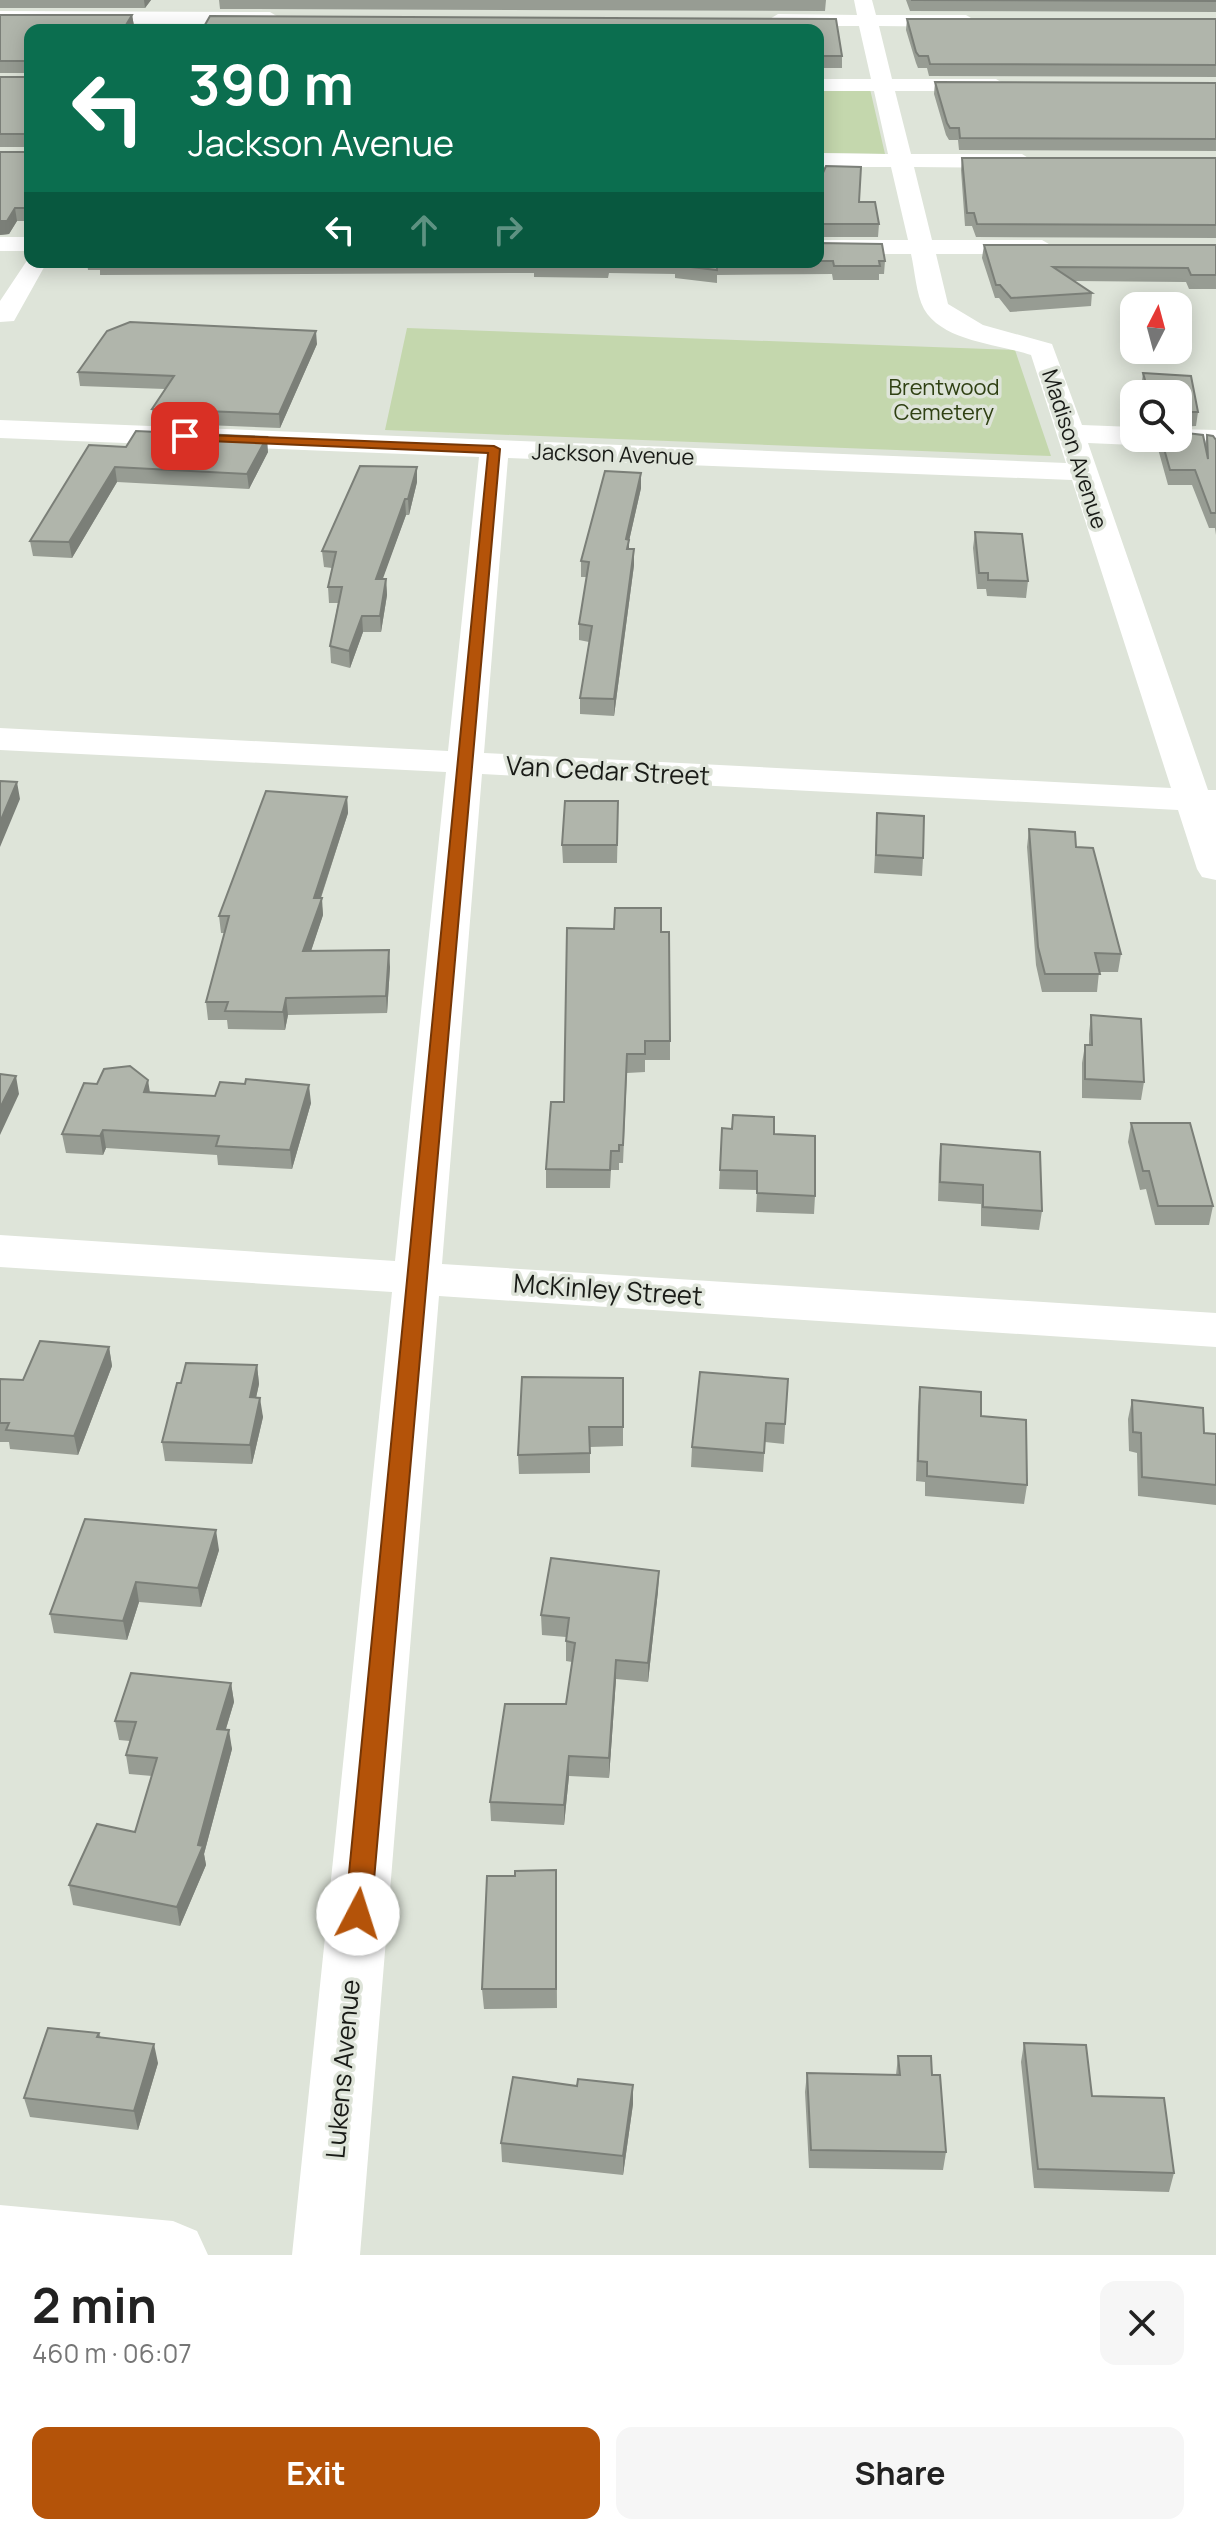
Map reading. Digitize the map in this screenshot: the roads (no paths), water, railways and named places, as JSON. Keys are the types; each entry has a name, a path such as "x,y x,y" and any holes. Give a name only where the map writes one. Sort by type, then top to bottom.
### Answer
{"street":[{"path":"759,20 865,10 981,21"},
{"name":"Madison Avenue","path":"865,10 936,307 954,325 977,335 1015,340 1043,350 1068,433 1204,801 1216,869"},
{"path":"0,17 295,18"},
{"path":"824,85 1010,85"},
{"path":"824,160 1045,161"},
{"path":"0,244 24,244"},
{"path":"824,247 1064,247"},
{"path":"5,315 32,268"},
{"name":"Jackson Avenue","path":"0,429 1082,472"},
{"path":"1068,433 1120,435"},
{"path":"1192,438 1216,439"},
{"name":"Lukens Avenue","path":"326,2255 494,449"},
{"name":"Van Cedar Street","path":"0,739 1204,801"},
{"name":"McKinley Street","path":"0,1251 1216,1330"},
{"path":"0,2239 173,2255"}],"park label":[{"name":"Brentwood Cemetery","path":"944,400"}]}
